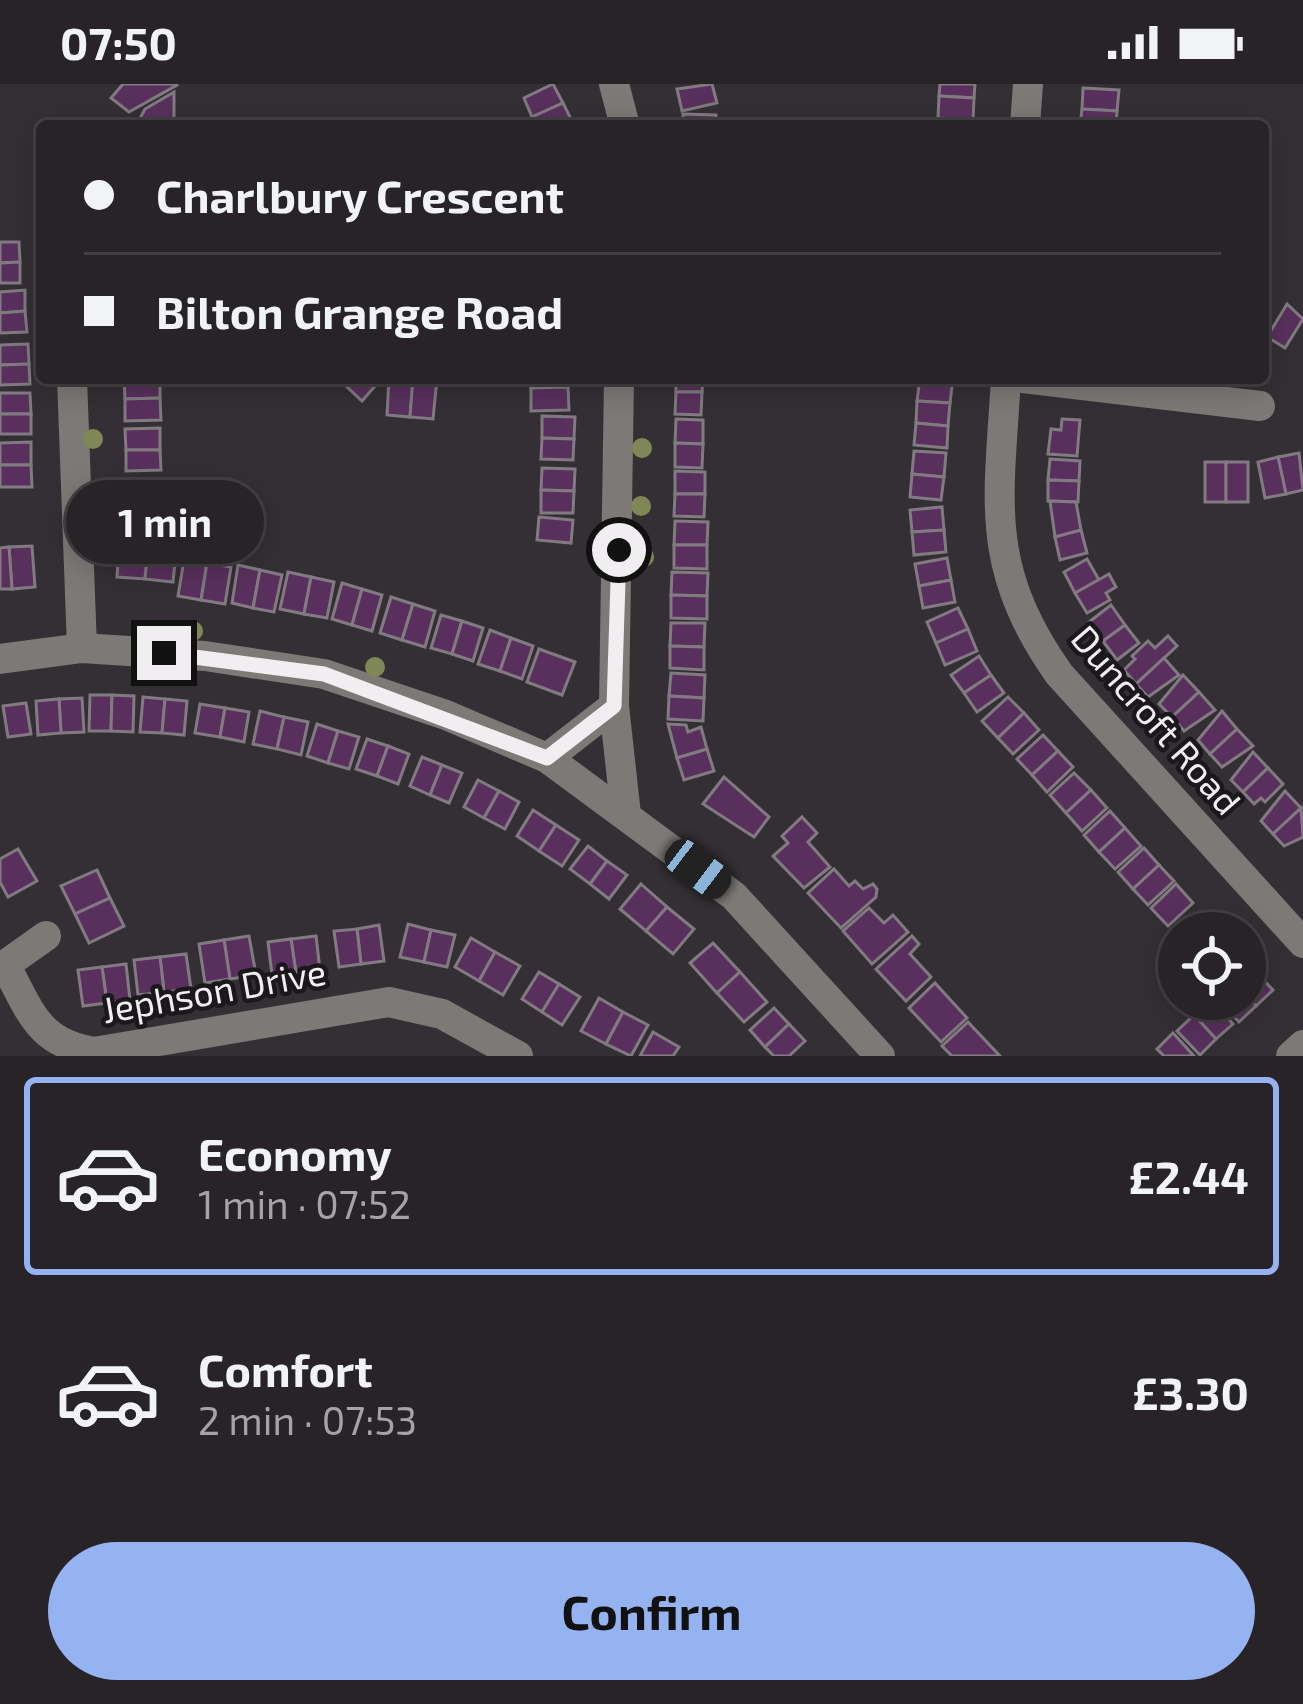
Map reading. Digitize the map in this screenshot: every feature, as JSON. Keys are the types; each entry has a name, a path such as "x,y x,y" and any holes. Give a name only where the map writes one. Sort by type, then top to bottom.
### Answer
{"street":[{"path":"614,84 623,120"},
{"path":"1025,120 1028,84"},
{"path":"72,384 82,648"},
{"path":"619,384 614,706 626,815"},
{"name":"Duncroft Road","path":"1006,384 1000,546 1029,632 1059,674 1303,943"},
{"path":"1075,384 1260,406"},
{"path":"0,659 82,648 205,656 324,674 547,758 734,896 880,1056"},
{"path":"547,758 614,706"},
{"name":"Jephson Drive","path":"46,936 4,964 44,1035 68,1048 94,1052 389,1002 442,1014 518,1056"},
{"path":"1291,1056 1303,1045"}],"building":[{"path":"123,84 177,85 129,112 111,98"},
{"path":"553,84 563,103 532,117 524,98"},
{"path":"712,84 717,103 682,111 677,89"},
{"path":"940,84 975,84 974,98 939,96"},
{"path":"1083,88 1119,90 1117,111 1082,109"},
{"path":"174,92 174,120 139,120 145,109"},
{"path":"939,96 974,98 973,120 938,118"},
{"path":"563,103 572,120 534,120"},
{"path":"1082,109 1117,111 1116,120 1081,120"},
{"path":"683,114 716,115 716,120 683,120"},
{"path":"0,242 19,242 20,262 0,263"},
{"path":"20,262 20,283 0,283 0,263"},
{"path":"25,290 25,311 0,313 0,292"},
{"path":"1287,304 1303,319 1285,348 1269,334"},
{"path":"25,311 27,332 0,333 0,313"},
{"path":"28,344 29,364 0,365 0,345"},
{"path":"29,364 30,384 0,385 0,365"},
{"path":"124,384 160,384 160,398 125,399"},
{"path":"346,384 377,384 362,401"},
{"path":"389,384 413,384 410,417 387,415"},
{"path":"413,384 436,384 433,419 410,417"},
{"path":"531,384 568,384 568,387 531,388"},
{"path":"676,384 703,384 702,392 676,392"},
{"path":"919,384 952,384 950,403 917,401"},
{"path":"568,387 569,410 531,411 531,388"},
{"path":"676,392 702,392 701,415 675,414"},
{"path":"0,393 30,393 31,414 0,414"},
{"path":"160,398 161,420 125,421 125,399"},
{"path":"917,401 950,403 948,426 916,423"},
{"path":"0,414 31,414 31,434 0,434"},
{"path":"542,416 575,417 574,439 542,438"},
{"path":"676,419 703,420 703,444 675,443"},
{"path":"1062,419 1080,420 1077,456 1048,454 1051,429 1061,430"},
{"path":"916,423 948,426 947,448 914,445"},
{"path":"160,428 160,450 126,450 125,429"},
{"path":"542,438 574,439 573,460 541,459"},
{"path":"31,442 31,465 0,465 0,443"},
{"path":"675,443 703,444 702,468 675,467"},
{"path":"126,450 160,450 161,470 126,471"},
{"path":"914,451 946,453 944,477 912,474"},
{"path":"1299,453 1303,490 1286,494 1278,457"},
{"path":"1278,457 1286,494 1265,498 1258,462"},
{"path":"1050,459 1080,461 1079,481 1048,480"},
{"path":"1205,462 1226,462 1226,502 1205,502"},
{"path":"1226,462 1248,462 1248,502 1226,502"},
{"path":"0,465 31,465 32,487 0,487"},
{"path":"542,468 575,469 574,491 541,490"},
{"path":"675,471 705,472 705,494 675,494"},
{"path":"912,474 944,477 941,500 910,497"},
{"path":"1048,480 1079,481 1078,502 1048,501"},
{"path":"541,490 574,491 573,513 541,513"},
{"path":"675,494 705,494 704,517 674,516"},
{"path":"1050,501 1076,502 1081,530 1055,537"},
{"path":"942,507 944,530 912,532 910,510"},
{"path":"539,517 573,520 571,543 537,540"},
{"path":"675,521 708,522 707,545 674,545"},
{"path":"944,530 946,552 914,555 912,532"},
{"path":"1081,530 1087,553 1060,560 1055,537"},
{"path":"120,536 149,539 145,579 117,577"},
{"path":"149,539 177,542 173,582 145,579"},
{"path":"674,545 707,545 707,569 674,568"},
{"path":"32,546 35,587 12,589 9,547"},
{"path":"9,547 12,589 0,589 0,548"},
{"path":"947,558 951,580 919,586 915,564"},
{"path":"1087,559 1099,580 1075,593 1064,572"},
{"path":"184,560 207,563 201,600 178,596"},
{"path":"207,563 231,567 225,604 201,600"},
{"path":"238,565 260,570 253,608 232,603"},
{"path":"260,570 282,575 274,612 253,608"},
{"path":"288,572 311,577 304,614 280,609"},
{"path":"672,572 708,573 707,596 671,595"},
{"path":"1109,574 1116,587 1106,593 1110,600 1087,613 1075,593"},
{"path":"311,577 334,582 327,618 304,614"},
{"path":"951,580 955,602 923,608 919,586"},
{"path":"342,583 362,589 352,625 332,619"},
{"path":"362,589 382,595 372,631 352,625"},
{"path":"671,595 707,596 707,619 671,618"},
{"path":"391,597 413,604 402,640 380,633"},
{"path":"413,604 435,611 425,647 402,640"},
{"path":"1111,605 1125,625 1103,641 1089,622"},
{"path":"958,608 968,629 936,643 927,622"},
{"path":"441,615 462,621 452,654 431,648"},
{"path":"462,621 483,628 473,661 452,654"},
{"path":"671,623 705,623 704,647 670,646"},
{"path":"1125,625 1139,643 1117,660 1103,641"},
{"path":"968,629 977,651 945,665 936,643"},
{"path":"490,630 511,638 500,671 478,664"},
{"path":"1168,636 1177,646 1136,684 1124,670 1135,659 1132,656 1148,641 1155,648"},
{"path":"511,638 533,646 522,679 500,671"},
{"path":"670,646 704,647 704,670 670,668"},
{"path":"539,649 575,662 562,695 527,682"},
{"path":"979,656 991,675 964,693 951,675"},
{"path":"1164,658 1179,675 1148,697 1136,684"},
{"path":"671,673 705,675 704,698 669,696"},
{"path":"991,675 1004,693 977,712 964,693"},
{"path":"1183,675 1199,692 1172,717 1159,704"},
{"path":"1199,692 1215,710 1184,731 1172,717"},
{"path":"90,695 112,695 111,731 89,731"},
{"path":"112,695 134,696 133,732 111,731"},
{"path":"669,696 704,698 703,721 668,719"},
{"path":"143,697 165,699 162,733 140,732"},
{"path":"1008,697 1024,713 998,738 982,721"},
{"path":"82,698 84,732 61,733 59,699"},
{"path":"59,699 61,733 38,735 36,701"},
{"path":"165,699 187,701 184,735 162,733"},
{"path":"26,703 31,734 8,737 3,706"},
{"path":"200,704 225,708 220,737 195,733"},
{"path":"225,708 249,712 244,742 220,737"},
{"path":"260,711 284,717 277,749 253,744"},
{"path":"1222,711 1237,729 1210,754 1198,740"},
{"path":"1024,713 1039,730 1013,754 998,738"},
{"path":"284,717 308,722 301,755 277,749"},
{"path":"317,724 338,731 328,763 307,756"},
{"path":"668,724 686,725 688,732 701,727 707,749 677,758"},
{"path":"1237,729 1253,746 1222,767 1210,754"},
{"path":"338,731 359,737 349,769 328,763"},
{"path":"1043,735 1058,751 1032,775 1017,759"},
{"path":"367,739 388,746 377,776 356,769"},
{"path":"388,746 409,754 398,784 377,776"},
{"path":"707,749 714,771 684,780 677,758"},
{"path":"1058,751 1073,767 1047,792 1032,775"},
{"path":"1253,752 1268,768 1243,792 1231,780"},
{"path":"422,757 442,765 430,795 410,786"},
{"path":"442,765 462,773 449,803 430,795"},
{"path":"1268,768 1283,784 1265,802 1261,798 1254,804 1243,792"},
{"path":"1074,773 1091,790 1066,813 1050,795"},
{"path":"724,777 769,817 754,837 703,804"},
{"path":"478,780 499,791 484,818 464,807"},
{"path":"1091,790 1107,808 1082,831 1066,813"},
{"path":"499,791 519,802 505,829 484,818"},
{"path":"1285,791 1301,808 1273,834 1261,821"},
{"path":"1301,808 1303,837 1284,846 1273,834"},
{"path":"533,810 556,825 539,851 517,836"},
{"path":"1110,811 1125,828 1099,852 1084,835"},
{"path":"802,817 817,833 808,842 830,867 804,888 773,856 788,843 782,836"},
{"path":"556,825 579,840 562,866 539,851"},
{"path":"1125,828 1141,846 1115,869 1099,852"},
{"path":"588,846 607,861 590,884 570,869"},
{"path":"1144,848 1159,865 1133,889 1118,872"},
{"path":"18,849 37,881 8,897 0,882 0,859"},
{"path":"607,861 627,875 609,899 590,884"},
{"path":"1159,865 1174,881 1148,905 1133,889"},
{"path":"834,869 849,886 855,881 863,889 873,884 877,889 876,897 841,928 808,893"},
{"path":"97,870 110,898 75,914 61,886"},
{"path":"641,884 667,907 646,931 620,909"},
{"path":"1176,884 1193,903 1183,912 1158,915 1151,908"},
{"path":"110,898 124,926 89,943 75,914"},
{"path":"667,907 694,929 673,954 646,931"},
{"path":"869,908 884,923 893,915 908,932 872,964 843,931"},
{"path":"408,924 431,930 424,962 400,957"},
{"path":"379,925 384,961 361,964 357,929"},
{"path":"357,929 361,964 339,967 334,931"},
{"path":"431,930 455,935 447,967 424,962"},
{"path":"249,936 256,975 230,979 224,940"},
{"path":"316,936 320,970 296,973 291,939"},
{"path":"912,936 919,944 910,954 931,977 906,1001 876,969"},
{"path":"471,938 495,952 479,981 455,967"},
{"path":"291,939 296,973 272,975 268,942"},
{"path":"224,940 230,979 205,983 199,944"},
{"path":"713,943 740,972 717,993 690,963"},
{"path":"495,952 520,966 503,995 479,981"},
{"path":"186,954 191,989 164,992 160,957"},
{"path":"160,957 164,992 138,995 134,960"},
{"path":"126,964 130,1000 107,1003 102,967"},
{"path":"102,967 107,1003 83,1006 78,970"},
{"path":"539,972 559,984 542,1012 522,999"},
{"path":"740,972 767,1002 744,1022 717,993"},
{"path":"935,983 967,1018 941,1042 909,1008"},
{"path":"559,984 580,997 562,1025 542,1012"},
{"path":"599,998 623,1012 606,1044 581,1031"},
{"path":"774,1008 789,1024 765,1047 750,1030"},
{"path":"623,1012 648,1025 631,1056 606,1044"},
{"path":"1189,1020 1199,1020 1216,1039 1200,1055 1177,1031"},
{"path":"1199,1020 1233,1024 1216,1039"},
{"path":"968,1022 1000,1056 952,1056 942,1046"},
{"path":"789,1024 805,1041 789,1056 774,1056 765,1047"},
{"path":"653,1032 679,1047 673,1056 640,1056"},
{"path":"1173,1033 1194,1056 1164,1056 1157,1049"}],"route":[{"path":"164,653 324,674 446,715 547,758 614,706 619,550"}]}
